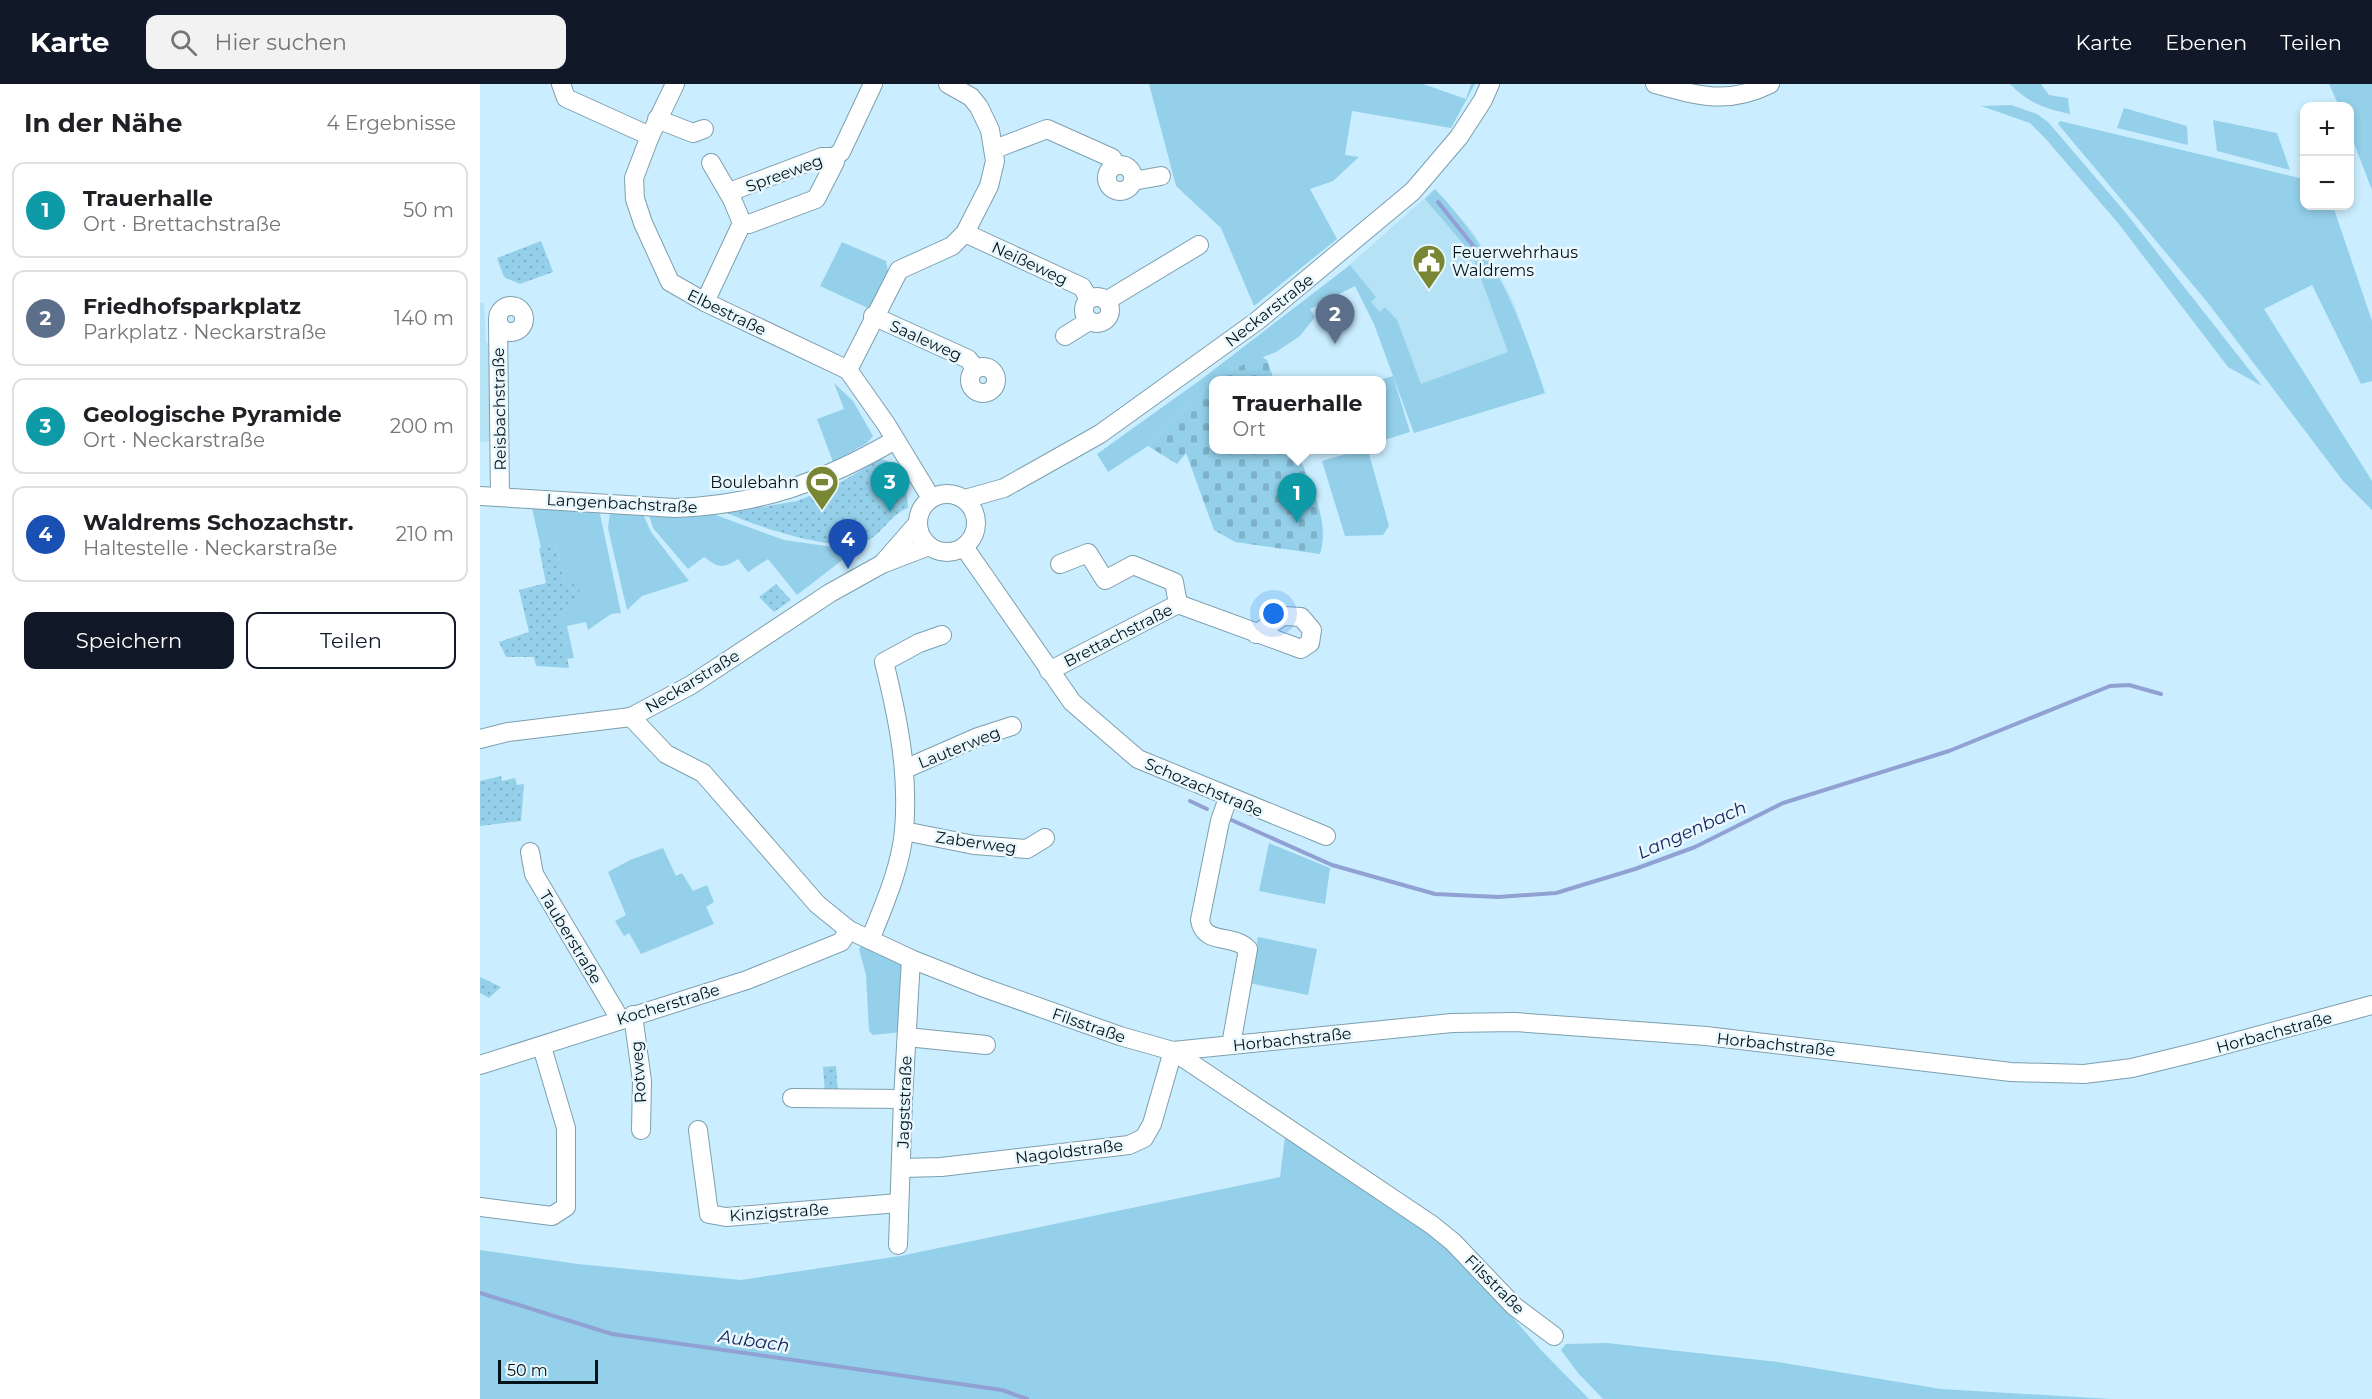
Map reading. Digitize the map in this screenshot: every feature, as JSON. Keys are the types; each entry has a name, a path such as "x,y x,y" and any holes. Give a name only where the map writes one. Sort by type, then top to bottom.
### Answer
{"street":[{"path":"561,84 566,98 650,136"},
{"name":"Elbestraße","path":"675,84 657,119 634,178 639,210 670,282 705,302 848,370"},
{"name":"Spreeweg","path":"834,157 836,162 816,199 749,224 742,223 738,218 732,191 822,157 834,157 842,152 873,84"},
{"path":"931,498 848,370 873,316 899,270 912,262 952,246 965,233 989,186 994,170 995,149 979,107 962,90 948,84"},
{"name":"Neckarstraße","path":"964,499 1004,488 1100,435 1257,321 1345,250 1432,172 1459,137 1483,100 1490,84"},
{"path":"1654,84 1717,97 1750,94 1770,84"},
{"path":"657,119 693,133 704,129"},
{"path":"995,149 1047,129 1112,158 1116,165 1131,170 1133,182 1161,176"},
{"path":"711,163 732,199"},
{"path":"705,302 742,223"},
{"name":"Neißeweg","path":"965,233 1082,287 1098,300"},
{"path":"1065,336 1089,321 1083,310 1199,245"},
{"name":"Saaleweg","path":"873,316 968,358 976,369 987,367 1000,374"},
{"name":"Reisbachstraße","path":"498,323 500,496"},
{"name":"Langenbachstraße","path":"480,496 675,508 716,506 791,490 855,463 895,440"},
{"name":"Neckarstraße","path":"976,526 1004,488"},
{"path":"948,493 964,499 975,514 974,535 964,547 948,552 929,546 921,537 918,524 920,512 931,498 948,493"},
{"name":"Neckarstraße","path":"882,564 918,524"},
{"name":"Neckarstraße","path":"480,739 508,732 631,717 691,686 799,613 882,564 929,546"},
{"name":"Schozachstraße","path":"964,547 1072,702 1138,759 1228,798 1326,836"},
{"path":"1060,564 1088,553 1105,580 1134,565 1174,582 1178,604"},
{"name":"Brettachstraße","path":"1049,671 1178,604 1256,634"},
{"path":"870,939 898,860 904,831 905,769 900,727 884,662 919,643 942,635"},
{"name":"Filsstraße","path":"631,717 666,754 703,774 817,904 849,930 911,959 1109,1033 1173,1051 1432,1225 1453,1242 1514,1306 1554,1336"},
{"name":"Lauterweg","path":"905,769 978,737 1012,726"},
{"path":"1228,798 1220,821 1200,920 1202,928 1210,936 1237,941 1248,949 1231,1046"},
{"name":"Zaberweg","path":"904,831 974,844 1027,849 1045,838"},
{"name":"Tauberstraße","path":"530,852 534,874 626,1017"},
{"name":"Kocherstraße","path":"480,1065 747,980 841,942 849,930"},
{"name":"Jagststraße","path":"898,1245 911,959"},
{"name":"Horbachstraße","path":"1173,1051 1452,1023 1515,1023 1706,1036 2011,1072 2084,1074 2132,1068 2372,1005"},
{"name":"Rotweg","path":"626,1017 642,1081 641,1130"},
{"path":"907,1037 986,1045"},
{"path":"480,1207 552,1216 558,1214 567,1202 566,1128 542,1047"},
{"name":"Nagoldstraße","path":"902,1168 941,1167 1129,1145 1143,1138 1158,1107 1173,1051"},
{"path":"792,1098 903,1099"},
{"name":"Kinzigstraße","path":"699,1130 708,1214 726,1217 899,1203"}],"shaded area":[{"path":"1435,189 1472,231 1494,265 1515,306 1545,393 1414,433 1374,324 1346,268"},
{"path":"480,303 484,303 486,343 510,341 505,348 505,441 480,442"}],"green space":[{"path":"1149,84 1423,84 1466,99 1471,84 1475,84 1451,128 1352,111 1345,155 1359,157 1333,181 1310,189 1337,239 1254,306 1221,228 1176,186"},
{"path":"2010,84 2041,84 2049,95 2068,98 2070,114 2037,104 2023,96"},
{"path":"2329,84 2372,84 2372,190 2354,143 2354,102 2337,102"},
{"path":"2011,105 2037,114 2048,122 2126,213 2262,386 2228,367 2118,223 2030,123 1981,106"},
{"path":"2124,108 2187,126 2188,145 2117,128"},
{"path":"2213,120 2277,133 2290,170 2217,151"},
{"path":"2060,121 2300,178 2300,210 2334,210 2372,321 2372,381 2361,384 2312,285 2264,309 2372,481 2372,510 2343,481 2208,303 2058,124"},
{"path":"1435,189 1474,236 1489,260 1514,309 1545,393 1414,433 1374,324 1355,286 1310,309 1315,317 1300,336 1276,352 1218,376 1209,376 1209,385 1148,446 1108,472 1097,454 1203,378 1350,265 1376,297 1371,302 1380,312 1385,307 1397,320 1421,384 1508,352 1472,254 1425,199"},
{"path":"541,241 553,272 520,284 504,277 497,258"},
{"path":"842,242 886,261 888,271 870,309 820,286"},
{"path":"1262,357 1267,360 1273,376 1218,376"},
{"path":"1393,376 1410,432 1386,439 1386,378"},
{"path":"834,383 853,401 873,436 867,443 833,462 817,419 844,409"},
{"path":"1209,385 1209,454 1299,454 1317,501 1323,527 1320,554 1235,542 1214,530 1186,453 1177,464 1148,446"},
{"path":"1346,454 1369,454 1389,526 1383,535 1345,536 1322,461"},
{"path":"880,459 893,465 902,478 907,493 908,508 897,514 869,540 856,544 820,542 757,525 727,513 797,501 836,485"},
{"path":"532,508 596,511 600,514 621,613 611,614 588,630 586,622 567,626 574,658 567,659 558,614 570,601 577,583 566,587 556,544 541,548"},
{"path":"610,513 643,514 651,532 689,581 642,596 627,610 608,528"},
{"path":"713,514 784,540 847,549 849,555 797,595 768,559 748,572 738,559 721,566 704,557 688,569 653,528 649,515"},
{"path":"556,544 566,586 577,583 581,598 570,601 572,611 559,614 569,668 536,666 534,657 506,657 499,642 529,632 519,590 546,583 539,548"},
{"path":"776,584 791,600 774,612 759,597"},
{"path":"501,776 502,781 515,778 517,785 524,784 521,821 480,826 480,781"},
{"path":"1269,843 1330,868 1325,904 1259,891"},
{"path":"663,848 676,876 682,873 693,891 707,885 714,902 706,907 714,924 641,954 629,933 624,936 615,921 626,915 608,872 630,860"},
{"path":"1258,937 1317,949 1308,995 1249,983"},
{"path":"862,944 901,964 904,971 901,1032 873,1035 869,1031 866,975 859,949"},
{"path":"480,977 501,987 489,998 480,993"},
{"path":"836,1066 838,1092 825,1093 823,1067"},
{"path":"1285,1136 1450,1245 1540,1349 1589,1399 480,1399 480,1250 578,1264 741,1280 900,1256 1280,1177"},
{"path":"1607,1343 1778,1362 1941,1389 2112,1399 1603,1399 1578,1373 1561,1350 1566,1344"}],"waterway":[{"path":"1438,202 1474,247"},
{"name":"Langenbach","path":"1227,818 1332,865 1435,894 1498,897 1556,893 1635,869 1695,847 1783,803 1949,751 2110,686 2129,685 2161,694"},
{"name":"Langenbach","path":"1190,801 1207,809"},
{"name":"Aubach","path":"480,1293 612,1334 1002,1390 1027,1399"}],"place":[{"name":"Feuerwehrhaus Waldrems","path":"1429,290"},
{"name":"Friedhofsparkplatz","path":"1335,344"},
{"name":"Boulebahn","path":"822,511"},
{"name":"Geologische Pyramide","path":"890,512"},
{"name":"Trauerhalle","path":"1297,523"},
{"name":"Waldrems Schozachstr.","path":"848,569"}]}
